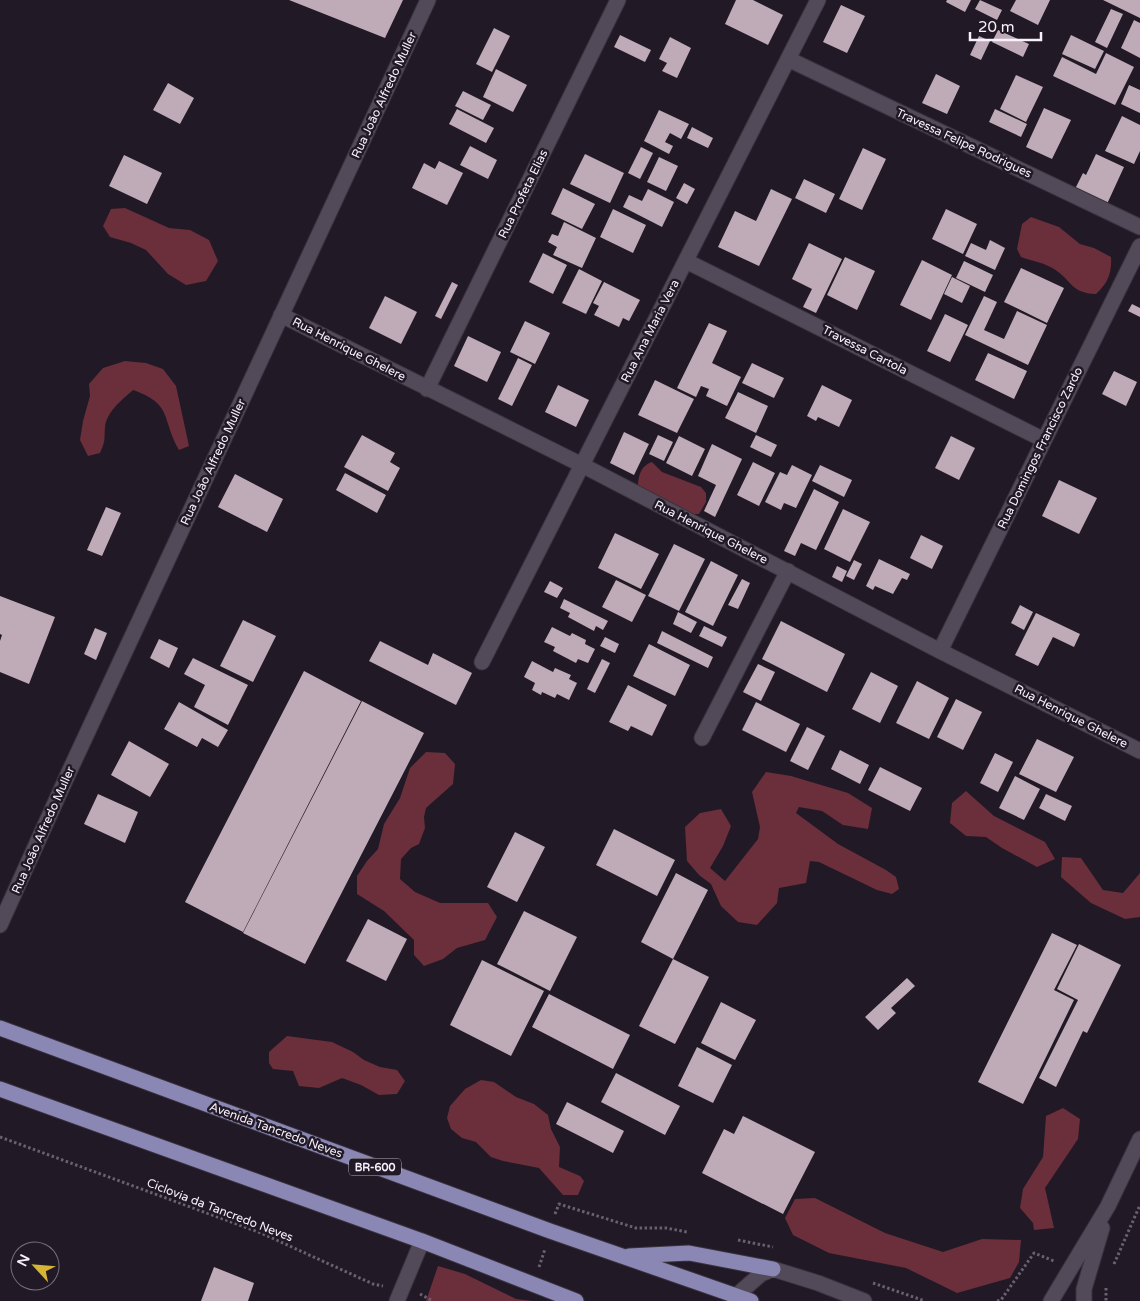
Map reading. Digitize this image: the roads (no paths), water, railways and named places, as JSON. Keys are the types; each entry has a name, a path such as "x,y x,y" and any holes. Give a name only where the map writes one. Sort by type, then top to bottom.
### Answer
{"main road":[{"name":"Avenida Tancredo Neves","path":"0,1028 735,1298 751,1301"},
{"path":"0,1089 422,1241 576,1301"},
{"path":"620,1256 690,1253 773,1269"}],"street":[{"name":"Rua João Alfredo Muller","path":"0,925 281,314 428,0"},
{"name":"Rua Profeta Elias","path":"427,389 618,0"},
{"name":"Rua Ana Maria Vera","path":"482,662 818,0"},
{"name":"Travessa Felipe Rodrigues","path":"788,60 1140,227"},
{"name":"Rua Domingos Francisco Zardo","path":"940,651 1140,246"},
{"name":"Travessa Cartola","path":"686,261 1044,440"},
{"name":"Rua Henrique Ghelere","path":"281,314 427,389 582,465 940,651 1140,751"},
{"path":"702,738 788,571"},
{"path":"1051,1301 1108,1206 1140,1139"},
{"path":"1084,1301 1084,1289 1108,1206"},
{"path":"400,1295 422,1241"},
{"path":"735,1298 761,1274 773,1269 818,1283 864,1301"}]}
